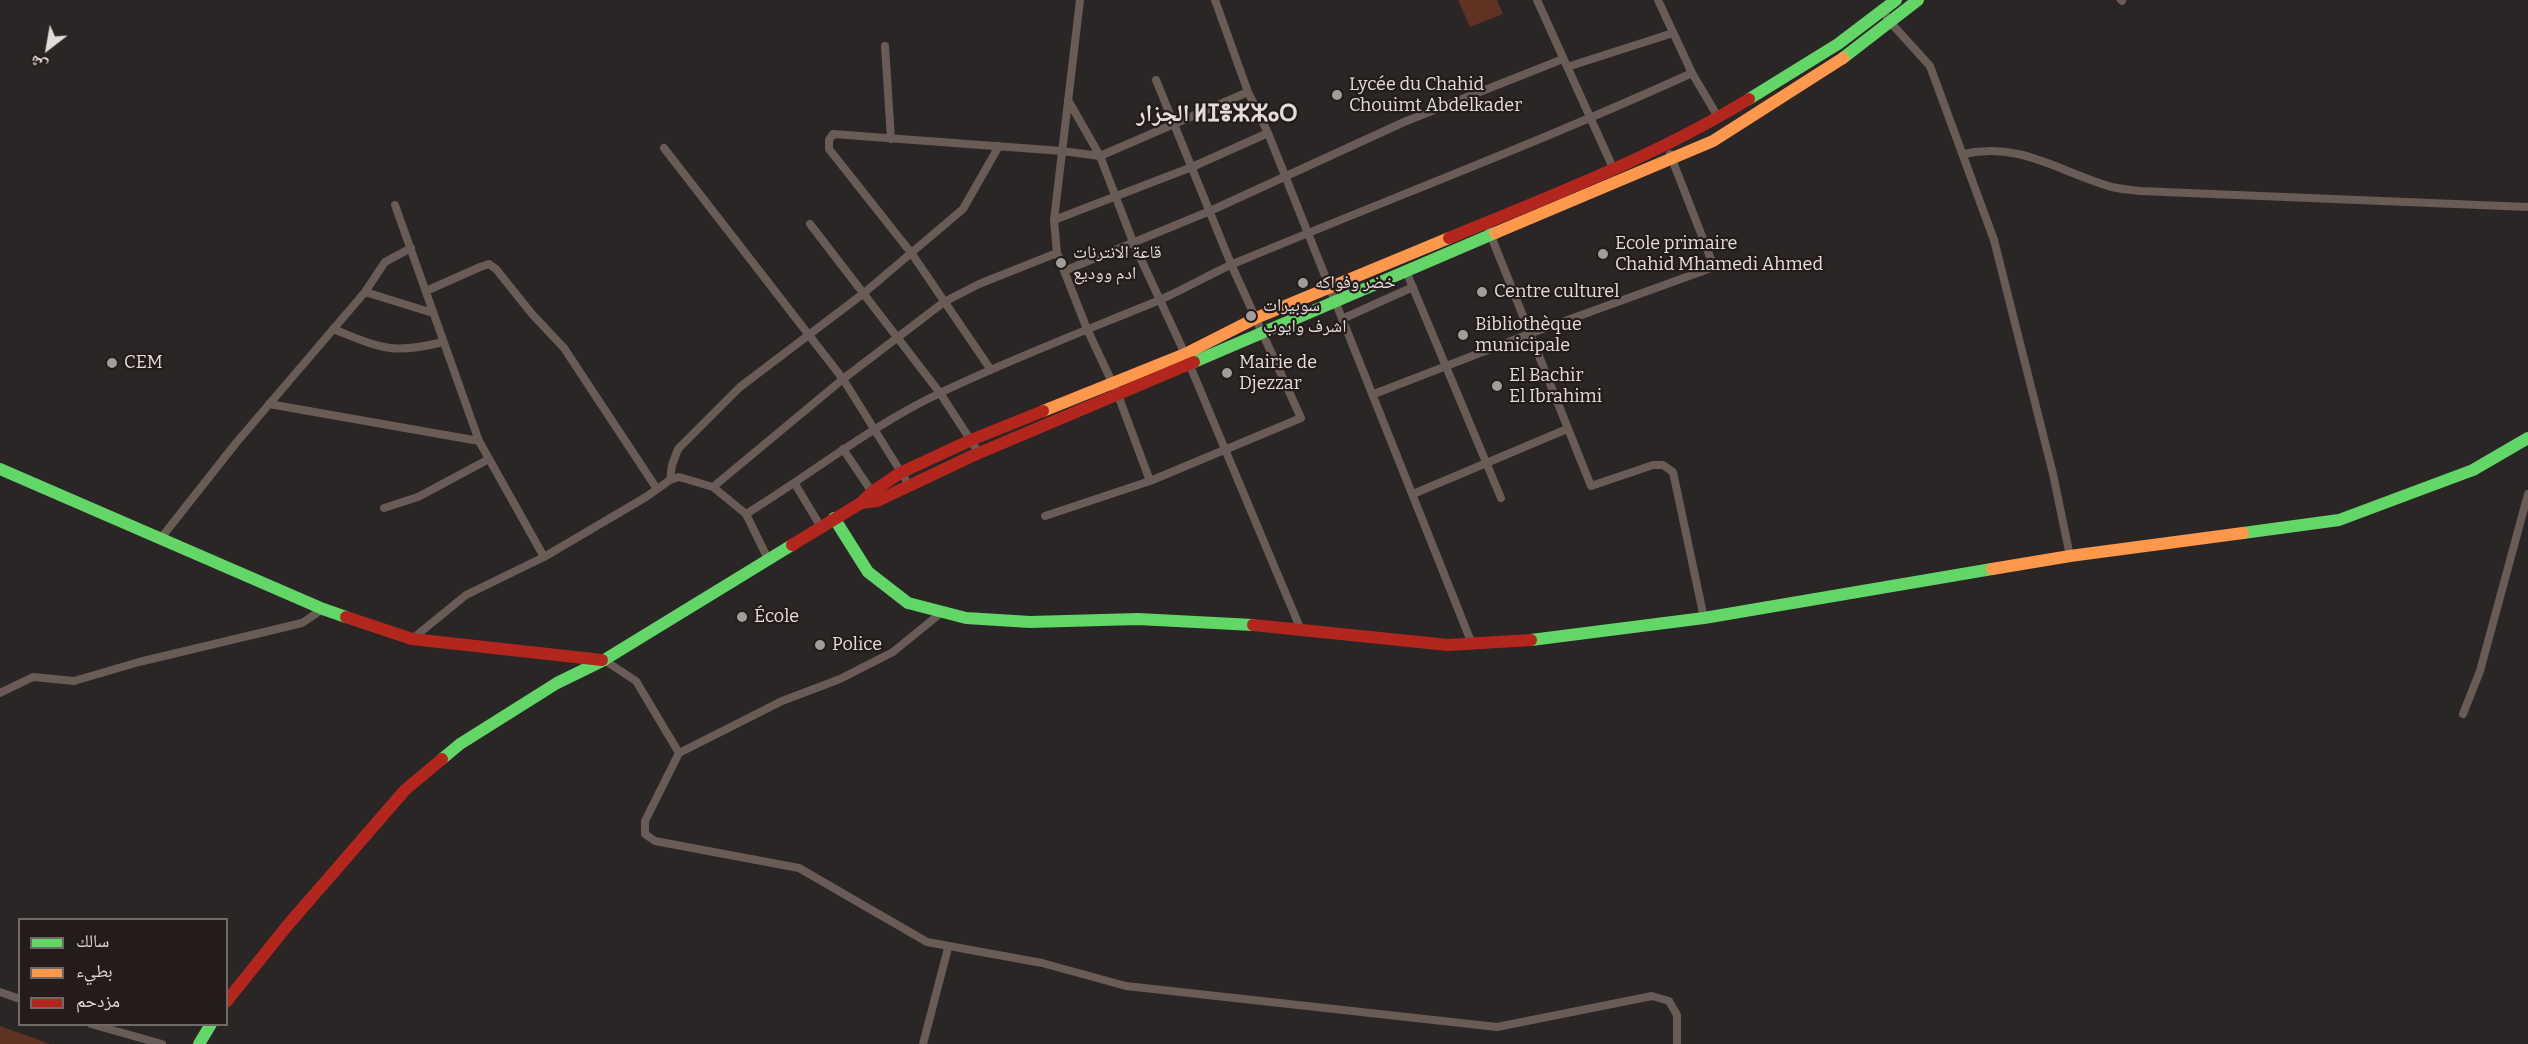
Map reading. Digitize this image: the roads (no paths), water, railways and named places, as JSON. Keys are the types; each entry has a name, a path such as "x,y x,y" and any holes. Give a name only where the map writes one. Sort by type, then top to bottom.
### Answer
{"main road":[{"path":"1187,359 1256,318 1614,170 1666,146 1838,44 1879,5 1896,0"},
{"path":"228,1000 332,872 405,790 460,744 557,683 604,660 834,518 874,496 909,485 1115,389 1262,331 1713,141 1744,124 1831,67 1918,0"},
{"path":"874,496 900,473 971,440 1115,389"},
{"path":"834,518 868,572 908,603 966,618 1030,622 1138,619 1242,624 1448,645 1518,642 1704,618 2070,556 2339,519 2473,470 2528,438"},
{"path":"0,469 323,609 412,639 604,660"},
{"path":"199,1044 210,1026"}],"street":[{"path":"1080,0 1054,220 1057,254 1087,329 1115,389 1150,481"},
{"path":"1215,0 1248,92 1268,133 1334,301 1374,394 1472,644"},
{"path":"1537,0 1614,170"},
{"path":"1658,0 1692,73 1718,117"},
{"path":"1879,5 1891,23 1930,66 1994,240 2053,474 2070,556"},
{"path":"1064,271 1286,178 1404,122 1565,63 1673,33"},
{"path":"885,46 891,139"},
{"path":"746,514 795,484 873,430 940,393 1087,329 1159,301 1232,264 1591,119 1692,73"},
{"path":"1045,516 1150,481 1300,418 1232,264 1156,80"},
{"path":"992,370 912,254 830,149 829,140 833,134 1062,151 1100,156 1248,92"},
{"path":"1068,100 1100,156 1159,301 1187,359 1301,630"},
{"path":"1054,220 1192,167 1268,133"},
{"path":"1374,394 1529,333 1714,267 1666,146"},
{"path":"670,480 672,465 678,449 740,387 912,254 963,209 999,147"},
{"path":"664,148 806,335 843,379 909,485"},
{"path":"1963,154 1981,150 2019,153 2112,187 2140,191 2528,207"},
{"path":"395,205 479,441 544,557"},
{"path":"1485,222 1591,486 1653,465 1663,465 1673,472 1704,618"},
{"path":"810,224 940,393 979,453"},
{"path":"161,538 269,404 365,292 385,262 411,248"},
{"path":"713,487 843,379 944,303 979,284 1057,254"},
{"path":"426,291 489,264 496,269 532,314 564,348 657,489"},
{"path":"1406,271 1501,498"},
{"path":"1342,319 1413,287"},
{"path":"365,292 433,313"},
{"path":"333,329 383,348 412,350 443,342"},
{"path":"269,404 479,441"},
{"path":"1413,494 1567,429"},
{"path":"843,449 874,496"},
{"path":"384,508 418,496 489,459"},
{"path":"412,639 466,595 544,557 670,480 679,477 713,487 746,514 768,559"},
{"path":"795,484 821,526"},
{"path":"2463,714 2480,671 2528,494"},
{"path":"0,693 33,677 74,681 139,662 302,623 323,609"},
{"path":"942,612 893,652 840,679 782,701 679,753 645,821 645,834 655,841 799,868 927,942 948,948 1042,963 1126,986 1497,1027 1652,996 1669,1001 1677,1015 1677,1044"},
{"path":"604,660 636,681 679,753"},
{"path":"923,1044 948,948"},
{"path":"0,992 18,998"},
{"path":"98,1026 162,1044"}],"place":[{"name":"Lycée du Chahid Chouimt Abdelkader","path":"1337,95"},
{"name":"Ecole primaire Chahid Mhamedi Ahmed","path":"1603,254"},
{"name":"قاعة الانترنات ادم ووديع","path":"1061,263"},
{"name":"خضر وفواكه","path":"1303,283"},
{"name":"Centre culturel","path":"1482,292"},
{"name":"سوبيرات اشرف وايوب","path":"1251,316"},
{"name":"Bibliothèque municipale","path":"1463,335"},
{"name":"CEM","path":"112,363"},
{"name":"Mairie de Djezzar","path":"1227,373"},
{"name":"El Bachir El Ibrahimi","path":"1497,386"},
{"name":"École","path":"742,617"},
{"name":"Police","path":"820,645"}],"district":[{"name":"الجزار ⵍⵊⴻⵣⵣⴰⵔ","path":"1217,114"}]}
